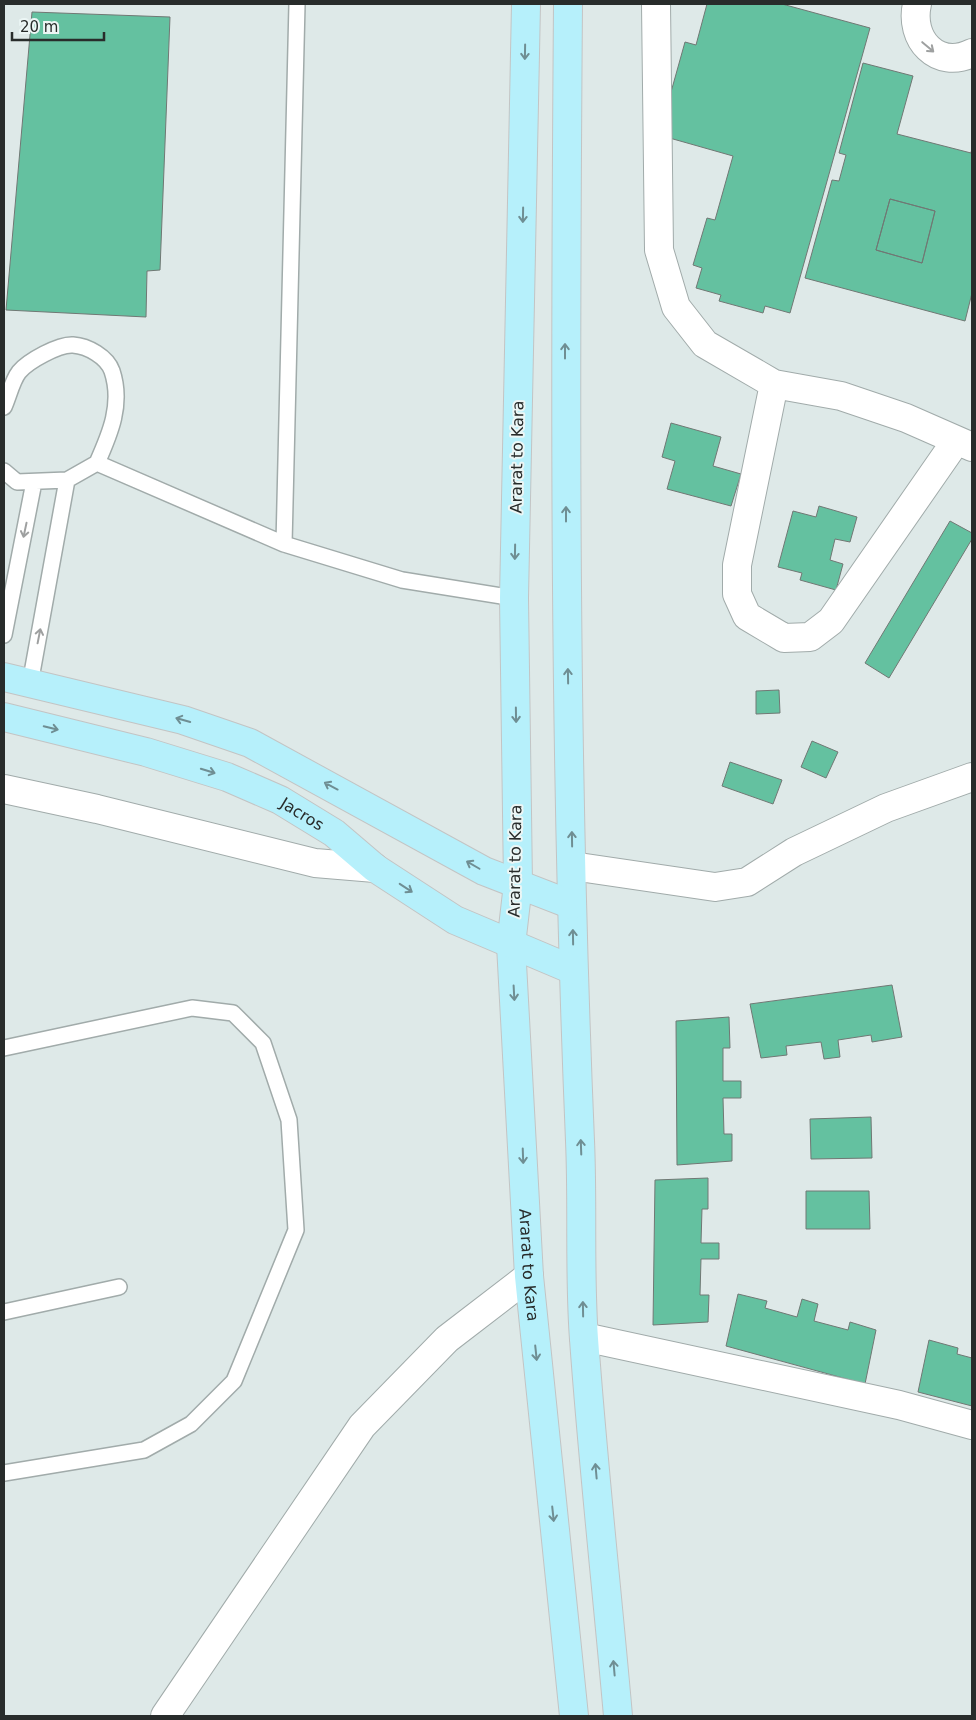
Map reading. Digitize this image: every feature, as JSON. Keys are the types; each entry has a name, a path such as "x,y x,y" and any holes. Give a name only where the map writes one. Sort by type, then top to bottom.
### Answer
{"main road":[{"name":"Ararat to Kara","path":"526,4 514,598 518,884 511,945 529,1276 574,1716"},
{"path":"568,4 565,426 566,604 573,970 582,1188 584,1337 618,1716"},
{"path":"4,677 184,720 250,743 484,871 572,905"},
{"name":"Jacros","path":"4,717 146,752 227,777 288,805 334,833 375,868 455,920 573,970"}],"street":[{"path":"656,4 659,250 676,307 706,344 774,384 841,396 906,418 964,444 831,621 810,637 784,638 747,616 737,594 737,565 774,384"},
{"path":"915,4 914,25 923,44 940,56 962,58 972,53"},
{"path":"572,866 715,887 747,882 794,852 886,808 972,777"},
{"path":"4,788 97,808 315,863 375,868"},
{"path":"165,1716 362,1426 447,1339 529,1276"},
{"path":"584,1337 899,1405 972,1425"}],"lane":[{"path":"284,544 297,4"},
{"path":"4,407 20,371 51,350 73,345 100,355 112,370 116,394 114,426 97,463 67,480 17,482 4,471"},
{"path":"97,463 284,544 402,580 514,598"},
{"path":"30,684 67,480"},
{"path":"4,635 34,482"},
{"path":"4,1048 192,1008 234,1013 263,1043 289,1120 296,1230 234,1381 191,1424 144,1450 4,1473"},
{"path":"4,1312 118,1287"}],"building":[{"path":"707,4 782,4 870,28 790,313 765,306 763,313 719,301 721,295 696,288 702,268 693,265 707,218 715,220 733,156 659,135 685,42 696,45"},
{"path":"32,12 170,17 160,270 147,271 146,317 6,310"},
{"path":"863,63 913,76 897,134 971,153 972,148 972,293 965,321 805,278 832,180 839,181 846,155 839,153","holes":["890,199 935,211 922,263 876,250"]},
{"path":"890,199 935,211 922,263 876,250"},
{"path":"671,423 721,437 713,466 741,474 731,506 667,489 675,461 662,457"},
{"path":"819,506 857,517 850,542 835,539 830,560 843,564 836,590 800,580 802,573 778,567 793,511 816,517"},
{"path":"950,521 972,533 972,539 889,678 865,663"},
{"path":"779,690 780,713 756,714 756,691"},
{"path":"812,741 838,752 826,778 801,767"},
{"path":"730,762 782,780 773,804 722,786"},
{"path":"892,985 902,1037 872,1042 871,1035 838,1040 840,1057 824,1059 821,1042 786,1046 787,1055 761,1058 750,1004"},
{"path":"729,1017 730,1048 723,1048 723,1081 741,1081 741,1098 723,1098 724,1134 732,1134 732,1161 677,1165 676,1021"},
{"path":"871,1117 872,1158 811,1159 810,1119"},
{"path":"708,1178 708,1209 702,1209 701,1243 719,1243 719,1259 701,1259 700,1295 709,1295 708,1322 653,1325 655,1180"},
{"path":"806,1191 869,1191 870,1229 806,1229"},
{"path":"738,1294 767,1301 765,1308 797,1317 802,1299 818,1304 814,1321 848,1330 850,1322 876,1330 865,1384 726,1346"},
{"path":"929,1340 958,1348 957,1354 972,1358 972,1406 918,1392"}]}
